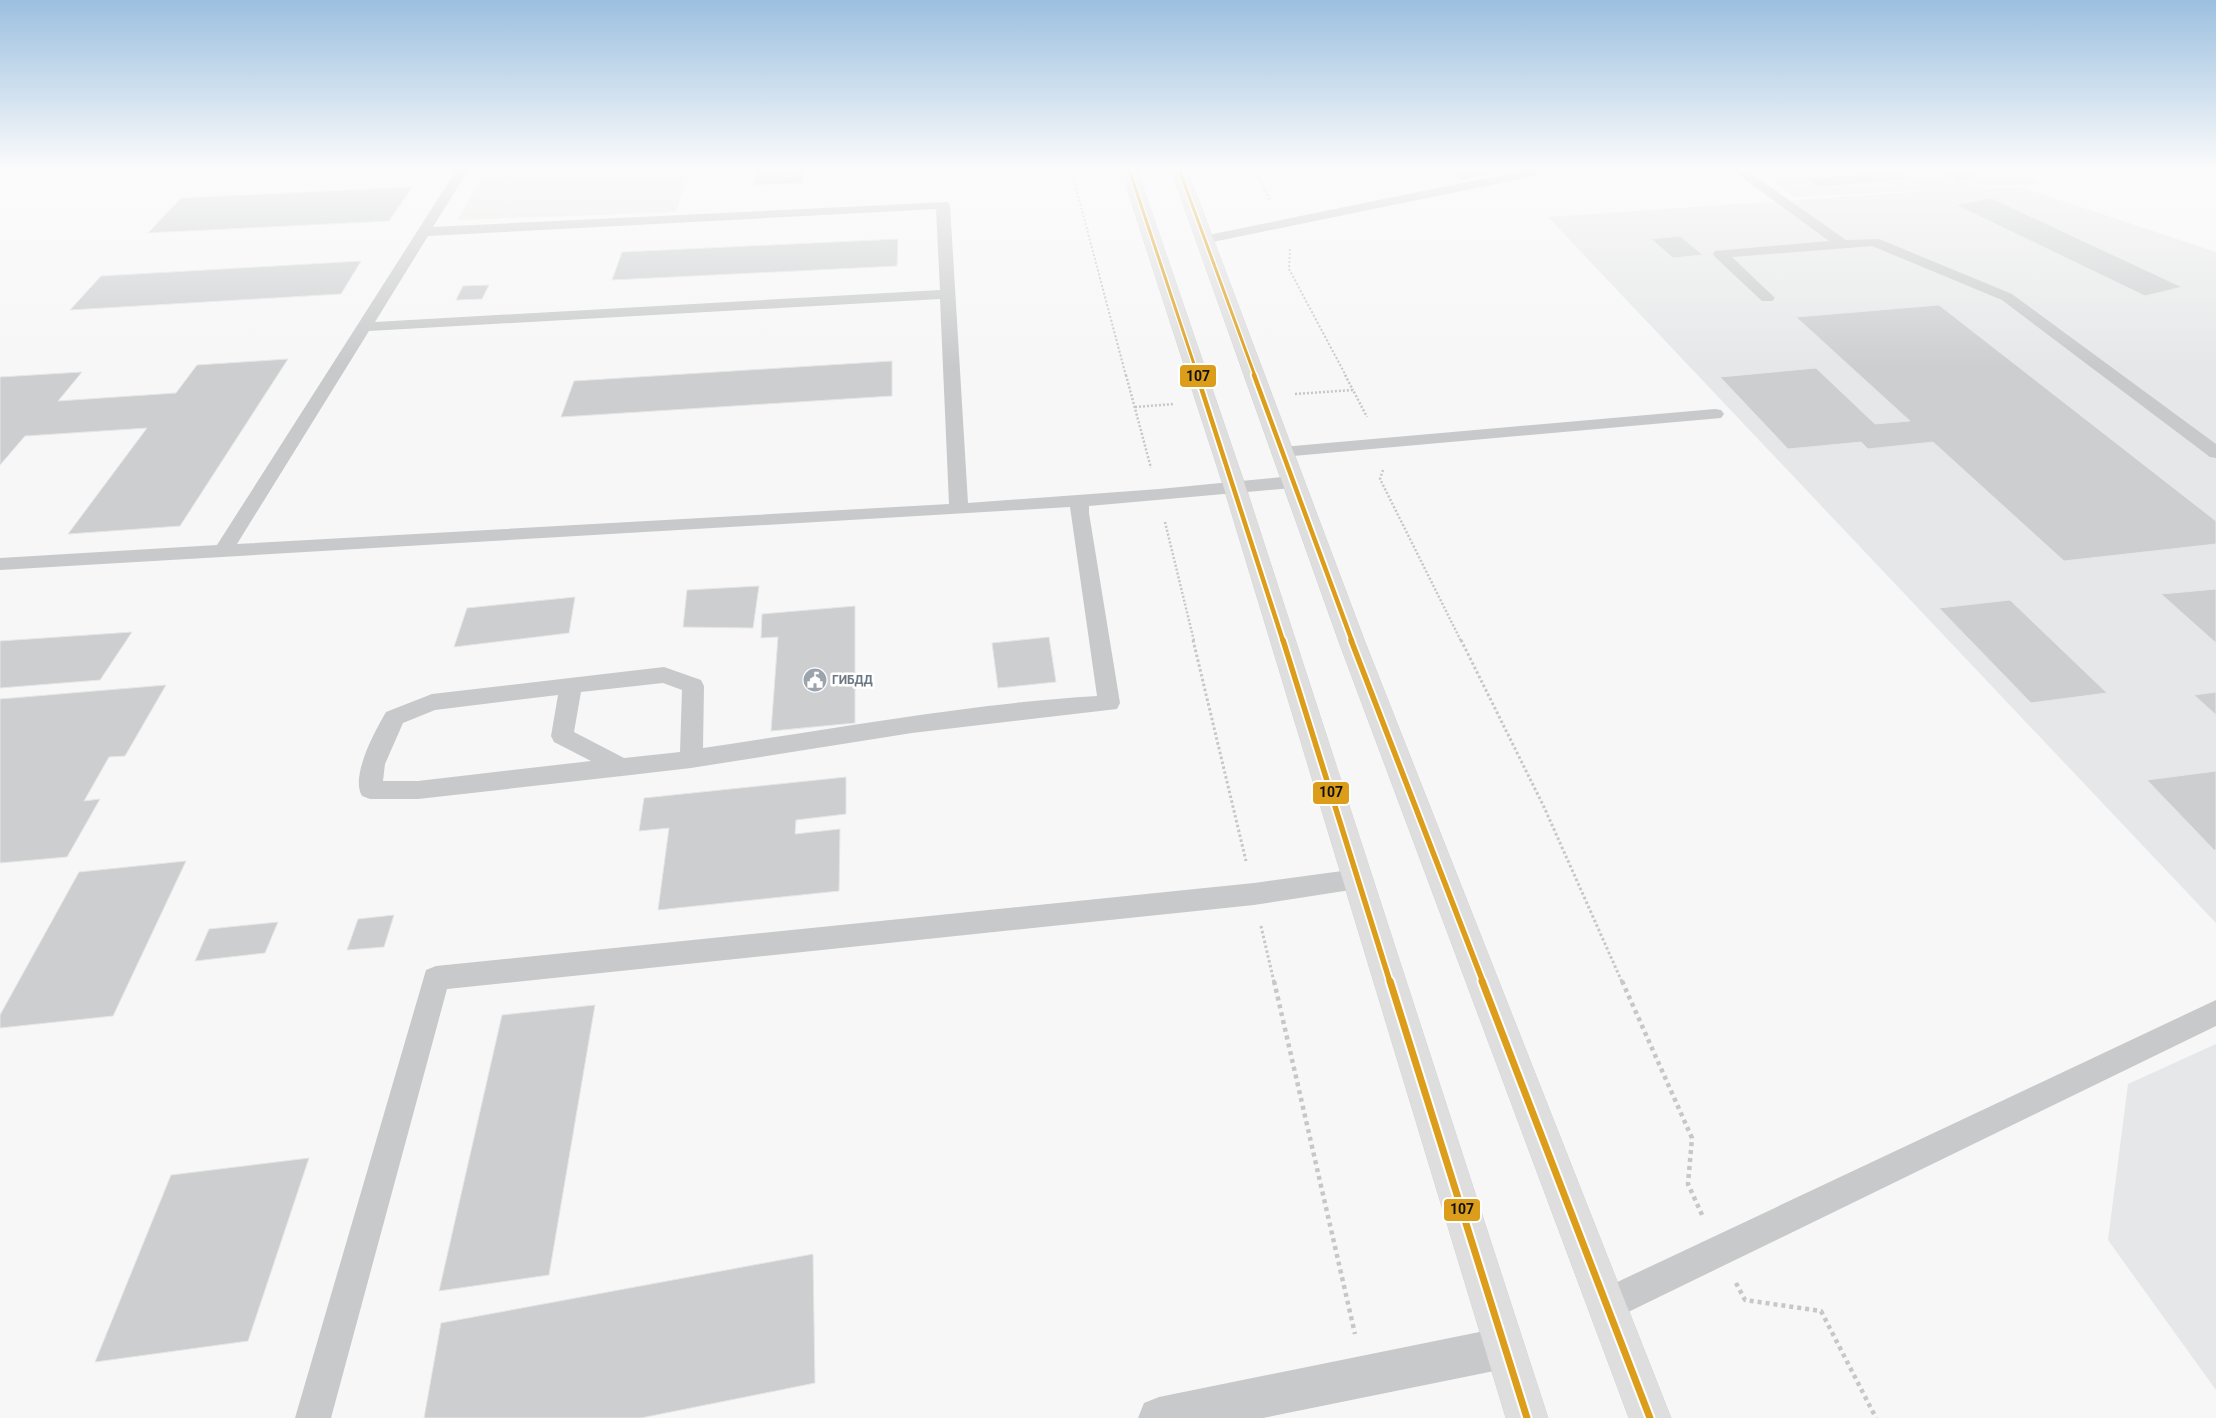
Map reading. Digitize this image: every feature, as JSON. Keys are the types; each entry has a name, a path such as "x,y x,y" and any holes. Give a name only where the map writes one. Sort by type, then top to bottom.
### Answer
{"main road":[{"path":"1152,235 1235,488 1527,1418"},
{"path":"1201,235 1292,482 1650,1418"}],"street":[{"path":"1159,1418 1504,1348"}],"lane":[{"path":"223,551 421,235"},
{"path":"945,235 959,509"},
{"path":"1203,240 1227,235"},
{"path":"1830,235 1842,244"},
{"path":"1767,298 1720,254 1874,242 2007,298 2216,453"},
{"path":"363,327 948,294"},
{"path":"1282,452 1715,414"},
{"path":"0,564 959,509 1158,495 1292,482"},
{"path":"691,759 693,686 664,675 432,702 394,718 373,764 370,790 418,790 691,759 922,724 1062,706 1109,703 1079,513 1080,500"},
{"path":"571,686 562,736 622,767"},
{"path":"313,1418 436,978 1254,894 1357,879"},
{"path":"1606,1305 2216,1012"}],"path":[{"path":"1089,235 1158,495 1254,894 1365,1376"},
{"path":"1287,235 1290,241 1289,269 1388,456 1380,479 1544,807 1692,1138 1688,1184 1718,1251 1744,1300 1822,1311 1876,1418"},
{"path":"1261,397 1353,390"},
{"path":"1134,407 1206,401"}],"shaded area":[{"path":"1565,235 2166,235 2216,252 2216,923"},
{"path":"2216,1044 2216,1390 2108,1240 2128,1084"}],"building":[{"path":"2019,235 2071,235 2182,287 2145,296"},
{"path":"1680,236 1703,255 1673,258 1651,239"},
{"path":"898,239 897,266 612,280 622,252"},
{"path":"361,261 341,294 70,310 101,276"},
{"path":"489,285 482,299 456,300 463,286"},
{"path":"1939,305 2216,521 2216,544 2064,561 1933,442 1868,449 1861,442 1788,449 1720,377 1816,368 1875,424 1910,421 1796,317"},
{"path":"288,359 180,526 68,534 147,428 25,436 0,465 0,377 82,372 58,401 176,393 197,365"},
{"path":"892,361 892,396 561,417 574,381"},
{"path":"759,586 753,628 683,627 687,590"},
{"path":"2216,589 2216,643 2161,594"},
{"path":"575,597 569,633 454,647 467,608"},
{"path":"2010,600 2107,693 2031,703 1939,608"},
{"name":"ГИБДД","path":"855,606 855,723 771,731 778,637 761,638 762,614"},
{"path":"132,632 100,680 0,688 0,641"},
{"path":"1049,637 1056,682 998,688 992,643"},
{"path":"166,685 125,756 109,757 84,801 100,799 67,857 0,863 0,699"},
{"path":"2216,692 2216,715 2194,695"},
{"path":"2216,771 2216,850 2214,850 2147,780"},
{"path":"846,777 846,814 796,820 795,834 840,829 839,891 658,910 669,828 639,831 644,798"},
{"path":"186,861 113,1016 0,1028 0,1015 79,872"},
{"path":"394,915 384,947 347,950 358,919"},
{"path":"278,922 265,953 195,961 209,929"},
{"path":"595,1005 549,1275 439,1291 502,1015"},
{"path":"309,1158 248,1341 95,1362 171,1175"},
{"path":"813,1254 815,1383 641,1418 424,1418 441,1323"}],"transit line":[{"name":"107","path":"1151,235 1235,488 1527,1418"},
{"name":"107","path":"1203,235 1352,642 1650,1418"}],"place":[{"name":"ГИБДД","path":"815,680"}]}
